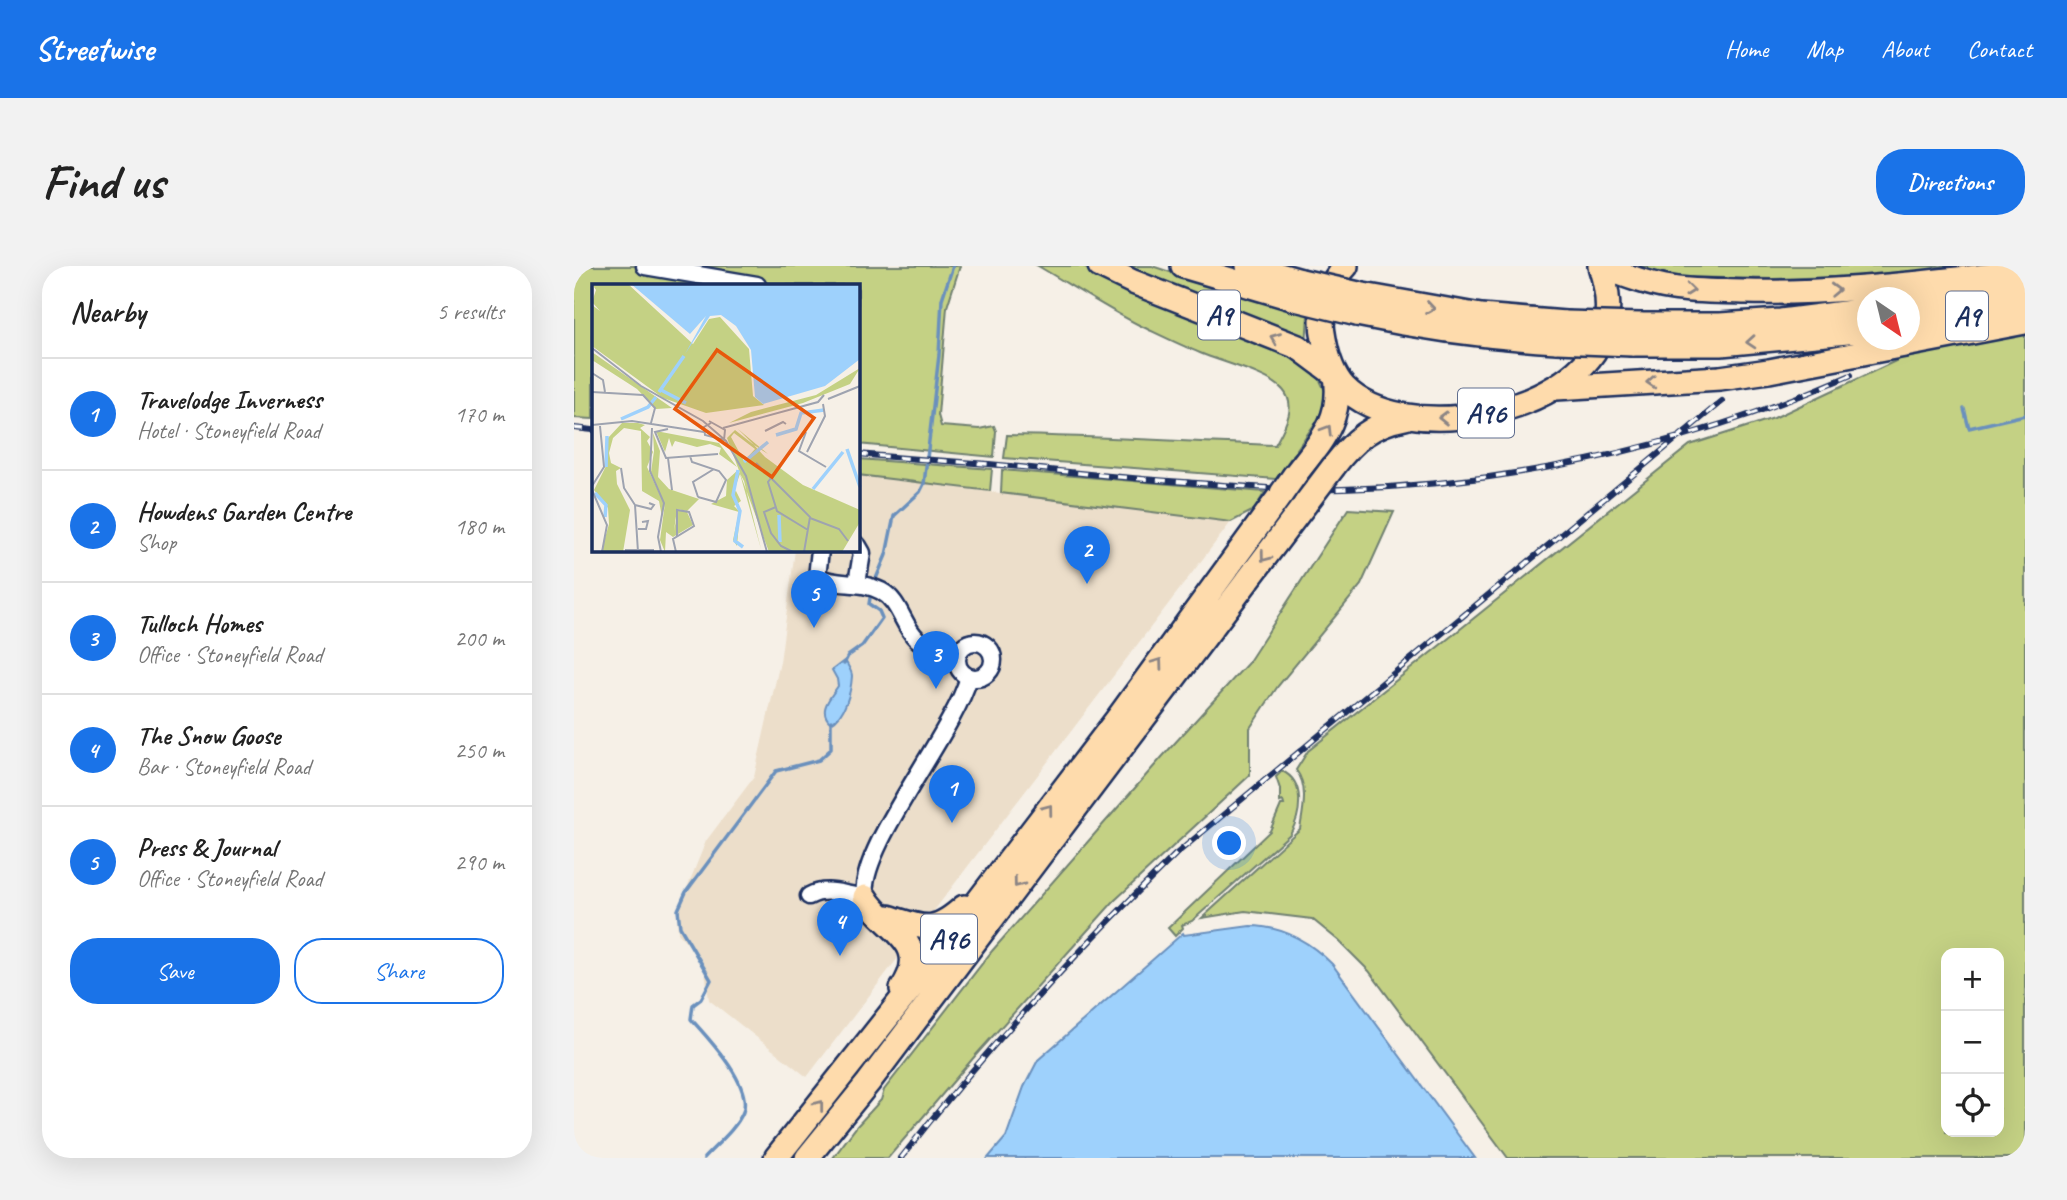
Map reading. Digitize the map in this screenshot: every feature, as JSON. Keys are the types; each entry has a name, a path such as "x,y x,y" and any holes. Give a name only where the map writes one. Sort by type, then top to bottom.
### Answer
{"highway":[{"name":"A9","path":"1100,266 1133,282 1288,343 1303,350 1335,374"},
{"name":"A9","path":"1183,266 1360,305 1414,306 1561,332 1636,335 1721,344 1857,331"},
{"name":"A9","path":"1248,266 1298,290"},
{"name":"A9","path":"1600,266 1673,288 1755,292 1848,290 2025,272"},
{"name":"A96","path":"1335,374 1343,386 1368,405 1385,412 1412,417 1460,418 1516,405 1556,388 1593,354 1603,336 1607,313 1608,290 1600,266"},
{"name":"A96","path":"776,1158 851,1065 1118,718 1322,438 1334,419 1338,401 1335,374 1325,343 1321,317 1324,301 1341,272"},
{"name":"A9","path":"1920,303 2025,289"},
{"name":"A9","path":"1920,322 2025,308"},
{"name":"A9","path":"1636,335 1857,311"},
{"name":"A9","path":"1556,388 1769,371 2025,322"},
{"name":"A96","path":"807,1158 868,1083 1354,441 1373,427 1412,417"},
{"path":"881,915 920,928 945,922 964,907 1021,845"},
{"path":"851,1065 907,981 911,970 911,952 905,939 865,897"}],"street":[{"path":"645,266 751,284"},
{"path":"859,548 868,586"},
{"path":"820,551 817,577 868,586 890,597 918,640 957,656"},
{"path":"982,635 998,663 985,676 969,677 958,666 957,656 964,645 982,635"},
{"path":"809,896 818,891 829,890 865,897 865,880 879,845 896,810 948,726 969,677"}],"shaded area":[{"path":"859,475 1231,522 807,1077 709,1000 700,957 678,933 677,913 706,841 754,777 780,662 795,551 859,551"}],"green space":[{"path":"574,266 960,266 947,307 938,415 941,426 979,429 994,426 996,431 994,457 859,444 859,284 592,284 592,419 574,418"},
{"path":"1038,266 1083,266 1289,353 1311,368 1326,393 1326,403 1318,419 1276,479 1004,458 1007,435 1275,445 1288,418 1289,403 1277,384 1141,326"},
{"path":"1113,266 1152,266 1252,299 1308,314 1306,346"},
{"path":"1631,266 1964,266 1864,276 1773,279 1679,277"},
{"path":"2025,334 2025,1158 1508,1158 1369,971 1312,919 1245,911 1202,918 1300,829 1304,791 1296,770 1308,751 1690,445 1774,418 1902,358"},
{"path":"859,459 992,469 990,491 859,475"},
{"path":"1002,470 1265,492 1254,510 1231,522 1001,493"},
{"path":"1348,509 1394,512 1361,585 1278,686 1250,728 1250,775 1114,901 888,1158 833,1158 881,1100 884,1090 992,951 1248,663"},
{"path":"1282,771 1290,776 1298,791 1299,809 1290,834 1192,921 1182,925 1183,928 1175,936 1168,928 1270,831 1281,805 1284,805 1283,801 1280,802 1276,777"}],"water":[{"path":"845,660 852,674 850,689 844,709 831,723 825,709 838,686 832,670"},
{"path":"1250,926 1274,929 1295,936 1332,964 1475,1158 988,1158 1006,1137 1024,1087 1038,1060 1183,933"}],"waterway":[{"path":"875,581 886,555 894,516 920,492 924,484 939,355 942,299 953,266"},
{"path":"1964,409 1969,428 2025,415"},
{"path":"844,664 848,656 862,646 882,618 879,611 869,604 871,592"},
{"path":"704,1158 736,1124 743,1112 744,1101 727,1062 691,1019 693,1005 701,999 711,980 680,927 678,910 686,892 776,771 819,760 831,749 831,721"}],"railway":[{"path":"859,454 1264,488 1408,486 1538,469 1666,441 1790,400 1851,375"},
{"path":"901,1158 1033,1002 1176,854 1722,401"},
{"path":"574,428 592,430"}],"place":[{"name":"Howdens Garden Centre","path":"1087,584"},
{"name":"Press & Journal","path":"814,628"},
{"name":"Tulloch Homes","path":"936,689"},
{"name":"Travelodge Inverness","path":"952,823"},
{"name":"The Snow Goose","path":"840,956"}]}
